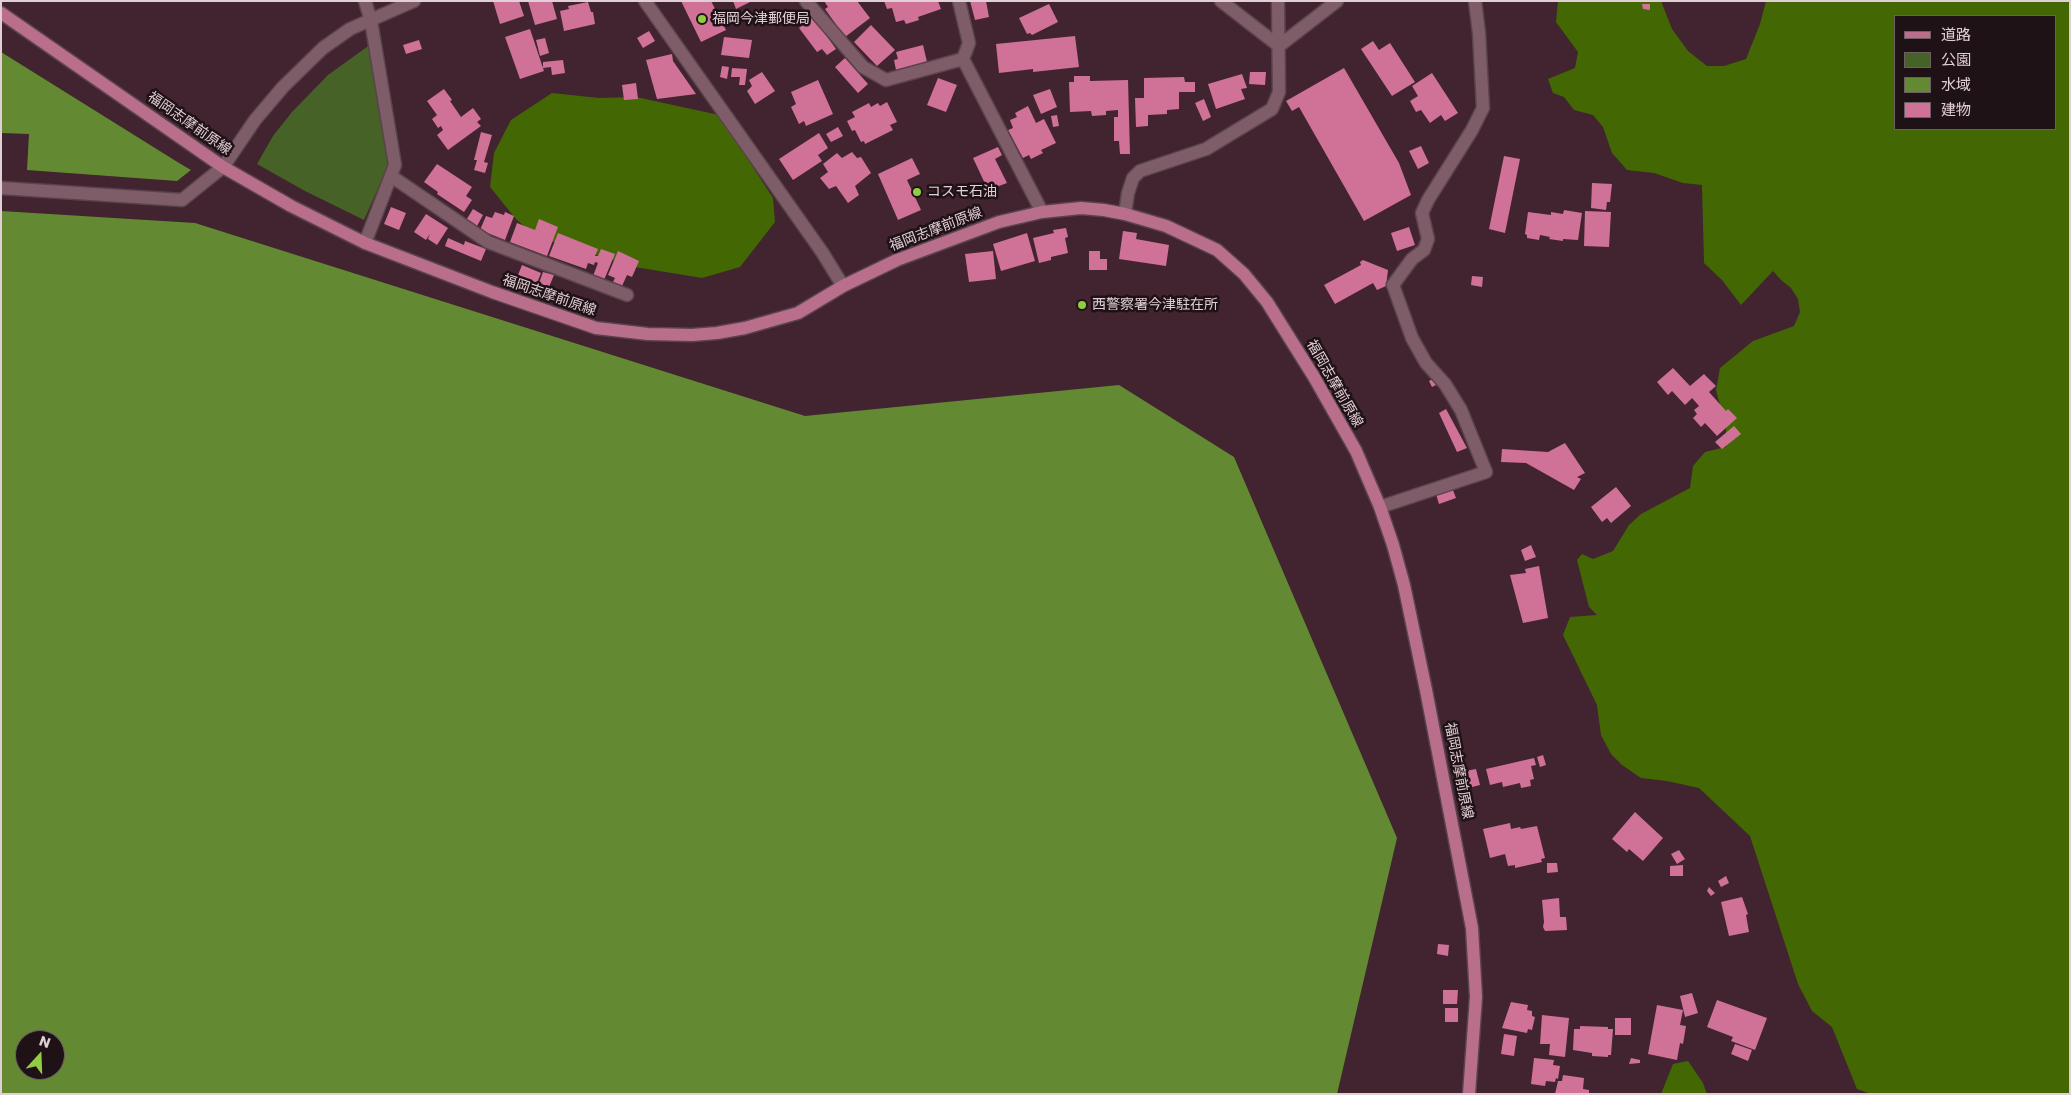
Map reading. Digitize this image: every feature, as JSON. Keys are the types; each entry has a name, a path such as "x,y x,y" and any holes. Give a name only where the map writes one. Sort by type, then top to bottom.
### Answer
{"main road":[{"name":"福岡志摩前原線","path":"1,12 223,167 291,206 365,242 492,292 596,328 648,334 692,335 717,334 744,328 798,313 843,286 896,260 999,222 1042,212 1081,208 1125,214 1166,226 1217,250 1244,274 1266,302 1314,377 1356,451 1380,507 1404,585 1472,928 1476,997 1469,1094"}],"street":[{"path":"365,1 371,21 395,165 365,242"},
{"path":"1,188 182,200 223,167 255,120 283,87 323,48 350,29 414,1"},
{"path":"645,1 822,252 843,286"},
{"path":"806,1 863,67 886,80 963,59"},
{"path":"958,1 969,44 963,59 1042,212"},
{"path":"1221,1 1279,46"},
{"path":"1125,214 1128,193 1133,178 1140,171 1206,149 1272,109 1279,92 1278,1"},
{"path":"1279,46 1337,1"},
{"path":"1380,507 1486,472 1461,410 1446,384 1426,363 1412,338 1393,285 1412,259 1424,250 1428,238 1422,212 1472,130 1483,108 1479,33 1475,1"},
{"path":"391,176 488,242 627,295"}],"green space":[{"path":"371,44 388,166 364,220 305,191 257,164 273,136 292,112 328,75"}],"shaded area":[{"path":"1558,1 1661,1 1672,29 1688,51 1707,66 1724,66 1746,59 1760,24 1766,1 2070,1 2070,1094 1871,1094 1857,1089 1832,1027 1812,1011 1798,984 1750,836 1699,788 1641,778 1622,765 1611,754 1601,735 1597,705 1563,635 1570,617 1597,615 1589,607 1577,560 1582,554 1593,559 1613,551 1629,525 1641,514 1690,488 1693,466 1705,452 1726,447 1726,428 1716,390 1720,368 1753,341 1794,326 1800,312 1798,299 1791,288 1773,271 1741,305 1722,280 1704,263 1702,185 1683,183 1654,173 1627,170 1612,153 1603,127 1593,115 1574,110 1564,97 1553,93 1548,79 1575,68 1578,52 1556,22"},
{"path":"552,93 599,98 636,97 719,115 773,198 775,222 740,267 702,278 635,267 537,237 516,219 490,187 494,153 511,120"},
{"path":"1688,1061 1703,1083 1707,1094 1661,1094 1673,1064"}],"water":[{"path":"1,52 191,170 177,181 27,170 29,134 1,133"},
{"path":"1,211 195,223 805,416 1119,385 1234,457 1397,838 1337,1094 1,1094"}],"building":[{"path":"493,1 519,1 524,16 500,24"},
{"path":"528,1 552,1 557,19 535,25"},
{"path":"681,1 711,1 726,30 701,42"},
{"path":"733,1 752,1 736,9"},
{"path":"824,1 857,1 870,18 845,37 825,9 828,7"},
{"path":"884,1 938,1 941,9 918,17 919,20 906,24 904,20 896,22 892,8 887,9"},
{"path":"970,1 986,1 989,17 975,20"},
{"path":"588,2 591,12 593,12 595,24 564,31 560,11 569,9 568,6"},
{"path":"1049,4 1058,22 1032,35 1030,33 1027,34 1019,18"},
{"path":"1642,4 1650,4 1650,10 1643,9"},
{"path":"813,17 836,49 827,55 822,49 817,52 799,28"},
{"path":"871,25 895,50 877,66 854,42"},
{"path":"530,29 544,71 520,79 505,37"},
{"path":"649,31 655,41 643,48 637,38"},
{"path":"1075,36 1079,67 1033,72 1033,69 999,73 996,44"},
{"path":"724,37 752,40 749,58 721,55"},
{"path":"545,38 549,53 540,56 536,40"},
{"path":"419,40 422,49 406,54 403,45"},
{"path":"1373,41 1379,50 1390,43 1415,82 1392,96 1361,49"},
{"path":"923,45 927,62 896,70 894,60 898,59 896,52"},
{"path":"672,54 673,61 696,94 657,99 646,60"},
{"path":"845,58 868,84 858,93 835,67"},
{"path":"563,60 565,73 552,75 551,67 543,68 543,62"},
{"path":"722,66 729,67 727,79 720,77"},
{"path":"732,68 747,69 745,85 739,85 740,77 731,77"},
{"path":"1344,68 1399,163 1411,195 1364,221 1299,107 1292,111 1286,101"},
{"path":"762,72 775,91 755,104 747,91 752,86 749,80"},
{"path":"1250,72 1266,72 1265,85 1249,84"},
{"path":"1432,73 1458,113 1445,121 1441,115 1430,123 1421,110 1416,112 1410,101 1418,96 1412,86"},
{"path":"1242,74 1247,88 1241,89 1245,99 1216,109 1208,84"},
{"path":"1074,76 1090,76 1090,81 1128,80 1130,154 1120,154 1119,141 1114,141 1114,117 1118,117 1118,110 1106,111 1106,115 1092,116 1091,111 1070,112 1069,82 1074,82"},
{"path":"1184,77 1185,82 1195,82 1195,92 1179,92 1179,109 1167,110 1167,114 1148,115 1148,126 1136,127 1135,98 1144,98 1144,78"},
{"path":"938,78 957,85 946,112 927,105"},
{"path":"818,80 833,114 806,126 804,121 799,124 791,107 796,104 791,92"},
{"path":"636,83 638,99 624,100 622,85"},
{"path":"444,89 461,117 473,108 481,119 477,122 481,126 448,150 437,135 443,130 441,126 438,128 432,119 437,115 427,101"},
{"path":"1050,89 1057,107 1041,114 1033,95"},
{"path":"1204,99 1211,117 1203,121 1195,103"},
{"path":"887,102 897,122 890,125 893,130 865,144 864,141 861,142 855,130 852,131 847,121 855,117 852,112 869,103 871,107 878,103 880,106"},
{"path":"1028,106 1036,123 1044,119 1056,143 1041,150 1043,153 1031,159 1029,155 1023,158 1008,130 1013,128 1010,120 1017,117 1015,113"},
{"path":"1057,115 1059,126 1053,127 1051,116"},
{"path":"838,127 843,136 831,142 826,134"},
{"path":"481,132 492,135 484,162 488,163 485,173 474,170 477,160 474,160"},
{"path":"819,133 828,148 818,155 822,161 793,180 779,159"},
{"path":"1421,146 1429,163 1418,169 1409,151"},
{"path":"998,147 1002,155 995,159 1007,183 988,190 973,158"},
{"path":"852,152 857,158 861,157 871,173 855,186 859,195 848,203 836,186 829,189 820,178 828,172 823,164 837,153 842,158"},
{"path":"1504,156 1520,159 1505,233 1489,229"},
{"path":"912,158 920,174 907,180 921,210 898,220 878,174"},
{"path":"437,164 472,187 466,196 472,200 464,212 437,194 438,192 424,182"},
{"path":"1592,183 1612,184 1610,202 1607,202 1606,210 1591,208"},
{"path":"391,207 406,213 399,230 384,224"},
{"path":"473,209 483,215 476,228 465,222"},
{"path":"1564,210 1582,213 1578,240 1563,239 1563,241 1549,239 1550,237 1540,235 1539,240 1527,238 1525,234 1528,212 1551,215 1551,212 1563,214"},
{"path":"1585,211 1611,212 1609,247 1584,246"},
{"path":"495,212 504,215 505,212 514,216 505,240 480,230 486,216 492,218"},
{"path":"426,214 448,228 437,245 428,239 430,234 426,240 414,232"},
{"path":"539,219 558,227 547,256 510,242 517,223 535,230"},
{"path":"1409,227 1415,245 1397,251 1391,233"},
{"path":"1066,228 1068,237 1065,238 1068,253 1051,257 1051,260 1039,263 1033,238 1054,233 1053,230"},
{"path":"1123,231 1137,233 1136,239 1169,245 1166,266 1119,259"},
{"path":"558,233 598,249 595,256 598,256 601,249 615,254 604,280 593,276 598,263 595,262 594,265 588,263 586,269 549,256"},
{"path":"1027,233 1035,261 1001,271 993,244"},
{"path":"448,238 464,245 465,241 486,249 481,261 445,246"},
{"path":"618,251 639,261 632,277 627,275 622,286 613,282 615,278 608,275"},
{"path":"993,251 996,279 969,282 965,254"},
{"path":"1089,251 1100,251 1100,259 1107,259 1107,270 1089,270"},
{"path":"1363,260 1388,270 1386,286 1377,290 1373,283 1335,304 1324,285 1361,265 1360,262"},
{"path":"522,265 541,273 537,283 518,275"},
{"path":"543,272 554,275 549,287 539,283"},
{"path":"1472,276 1483,277 1482,287 1471,285"},
{"path":"1673,368 1690,386 1704,374 1716,386 1709,392 1726,411 1728,409 1737,418 1717,436 1705,423 1701,427 1693,418 1697,414 1694,410 1699,406 1692,398 1685,405 1672,391 1668,395 1657,382"},
{"path":"1433,379 1436,385 1432,387 1429,381"},
{"path":"1446,409 1467,448 1457,452 1439,413"},
{"path":"1734,426 1741,434 1722,449 1715,442"},
{"path":"1565,443 1585,473 1577,477 1581,479 1574,490 1526,463 1501,462 1502,449 1548,452"},
{"path":"1451,485 1456,498 1439,504 1435,491"},
{"path":"1616,487 1631,506 1611,523 1607,518 1602,522 1591,507"},
{"path":"1531,545 1536,557 1525,561 1521,550"},
{"path":"1539,566 1548,618 1523,623 1510,575 1526,573 1525,569"},
{"path":"1543,755 1546,765 1540,767 1537,757"},
{"path":"1534,758 1536,765 1531,766 1534,779 1530,780 1531,786 1521,788 1520,783 1503,787 1502,782 1490,785 1486,769"},
{"path":"1476,769 1480,785 1468,788 1465,771"},
{"path":"1635,812 1663,838 1643,861 1629,849 1627,852 1612,839"},
{"path":"1510,823 1511,829 1537,826 1545,858 1541,859 1542,862 1515,868 1515,865 1508,866 1505,854 1490,858 1483,829"},
{"path":"1679,850 1685,859 1677,864 1671,854"},
{"path":"1547,863 1557,863 1558,872 1547,873"},
{"path":"1683,865 1683,876 1670,876 1670,866"},
{"path":"1726,876 1729,883 1721,887 1718,881"},
{"path":"1709,887 1715,893 1711,896 1707,891"},
{"path":"1742,897 1748,914 1746,915 1749,932 1729,936 1721,902"},
{"path":"1559,898 1560,917 1566,917 1567,930 1545,931 1543,927 1542,900"},
{"path":"1438,944 1449,945 1448,956 1437,954"},
{"path":"1443,990 1458,990 1457,1004 1443,1004"},
{"path":"1692,993 1698,1013 1685,1017 1680,996"},
{"path":"1717,1000 1767,1018 1755,1050 1731,1041 1733,1037 1707,1027"},
{"path":"1511,1002 1528,1005 1527,1010 1532,1011 1532,1016 1535,1017 1532,1030 1528,1029 1527,1033 1502,1028"},
{"path":"1657,1005 1683,1010 1680,1025 1686,1026 1683,1044 1680,1043 1677,1060 1648,1054"},
{"path":"1445,1008 1458,1008 1458,1022 1445,1022"},
{"path":"1542,1015 1569,1018 1565,1057 1549,1055 1550,1044 1540,1044"},
{"path":"1615,1018 1631,1018 1631,1035 1615,1035"},
{"path":"1580,1026 1608,1027 1608,1029 1613,1029 1611,1055 1608,1055 1608,1057 1592,1056 1592,1053 1573,1050 1574,1029 1580,1029"},
{"path":"1504,1034 1517,1036 1514,1056 1501,1054"},
{"path":"1735,1044 1752,1050 1748,1061 1731,1054"},
{"path":"1534,1058 1554,1060 1553,1065 1560,1066 1558,1079 1556,1078 1555,1082 1546,1081 1545,1086 1531,1084"},
{"path":"1631,1058 1640,1060 1640,1063 1629,1064"},
{"path":"1563,1075 1584,1078 1583,1089 1589,1090 1589,1094 1555,1094 1558,1081 1562,1081"}],"place":[{"name":"福岡今津郵便局","path":"702,19"},
{"name":"コスモ石油","path":"917,192"},
{"name":"西警察署今津駐在所","path":"1082,305"}]}
